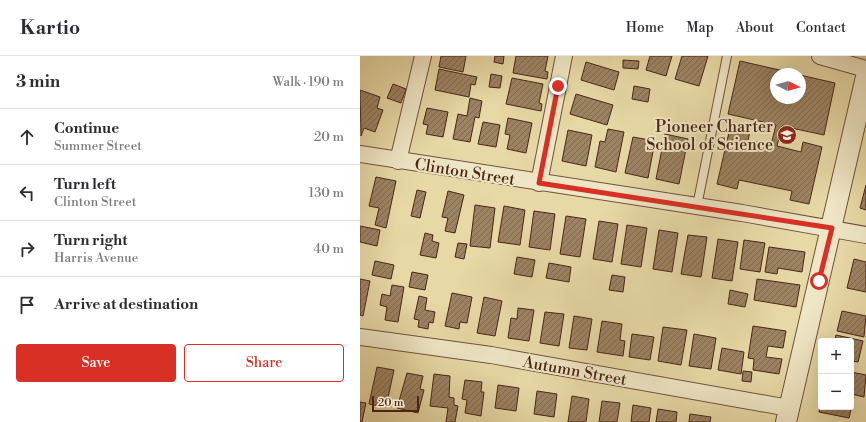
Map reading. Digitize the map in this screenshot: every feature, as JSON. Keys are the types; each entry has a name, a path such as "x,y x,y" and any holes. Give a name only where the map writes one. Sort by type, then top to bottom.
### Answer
{"street":[{"path":"398,161 423,56"},
{"path":"539,183 564,56"},
{"path":"820,56 866,69"},
{"path":"787,415 832,228 866,77"},
{"name":"Clinton Street","path":"360,154 539,183 697,206 866,235"},
{"name":"Autumn Street","path":"360,336 491,355 787,415"}],"lane":[{"path":"697,206 727,56"}],"building":[{"path":"441,56 466,56 463,72 439,67"},
{"path":"495,56 504,56 503,64 494,62"},
{"path":"516,56 548,56 545,71 548,72 547,79 513,73"},
{"path":"650,56 672,56 666,76 646,70"},
{"path":"682,56 708,56 699,86 675,79"},
{"path":"623,60 639,61 638,69 623,68"},
{"path":"740,61 771,68 770,104 806,104 806,76 835,83 824,135 782,126 777,146 801,152 803,142 822,147 809,204 790,200 792,191 739,180 737,189 717,184 730,128 750,132 748,140 771,145 776,125 728,114"},
{"path":"586,62 619,72 614,90 581,80"},
{"path":"439,69 477,77 475,85 471,84 469,97 435,90"},
{"path":"491,74 502,76 500,88 489,87"},
{"path":"512,78 543,84 539,103 542,104 541,111 506,104"},
{"path":"393,84 406,89 401,103 387,98"},
{"path":"634,86 650,89 648,102 632,99"},
{"path":"360,90 380,97 377,108 383,110 375,132 364,128 361,136"},
{"path":"576,94 613,105 607,125 570,114"},
{"path":"470,98 482,101 479,118 475,117 470,142 453,139 458,114 467,116"},
{"path":"427,108 448,112 443,137 426,134 428,125 423,124"},
{"path":"508,118 532,123 526,153 507,149 510,135 505,134"},
{"path":"483,122 500,125 496,147 478,144"},
{"path":"608,129 624,132 616,172 595,167 600,141 605,142"},
{"path":"568,130 592,135 586,166 562,161"},
{"path":"665,134 688,139 679,184 656,179"},
{"path":"633,137 655,141 648,178 625,173"},
{"path":"376,177 396,181 386,228 375,225 379,208 369,206"},
{"path":"866,185 866,210 860,208"},
{"path":"417,190 426,192 420,218 411,216"},
{"path":"448,191 464,195 455,233 445,231 448,218 442,217"},
{"path":"475,205 495,208 490,248 470,246"},
{"path":"504,206 525,210 520,245 498,242"},
{"path":"534,211 555,214 550,250 529,247"},
{"path":"566,216 586,219 580,257 560,254"},
{"path":"599,221 618,224 612,262 593,259"},
{"path":"627,225 647,228 641,267 621,264"},
{"path":"360,226 380,230 377,246 360,242"},
{"path":"659,230 678,233 672,272 653,269"},
{"path":"425,233 433,235 432,241 439,243 436,258 420,255"},
{"path":"688,235 707,237 701,277 681,274"},
{"path":"718,239 738,242 732,281 712,278"},
{"path":"744,240 765,243 760,272 740,269"},
{"path":"458,243 467,244 464,259 455,257"},
{"path":"769,247 805,252 802,272 778,268 777,274 765,272"},
{"path":"517,257 535,260 532,277 514,274"},
{"path":"854,259 866,262 866,292 847,288"},
{"path":"375,261 394,265 391,279 372,275"},
{"path":"549,263 571,267 569,282 546,278"},
{"path":"412,272 428,275 425,290 409,287"},
{"path":"612,275 625,277 623,292 609,290"},
{"path":"360,279 370,281 363,316 360,315"},
{"path":"757,279 800,285 796,307 754,300"},
{"path":"392,285 404,287 398,322 385,320 387,307 380,305 382,294 390,296"},
{"path":"730,290 748,294 745,307 728,304"},
{"path":"452,293 472,297 467,323 460,322 459,329 445,326"},
{"path":"419,296 427,298 425,310 435,312 433,323 429,322 428,329 418,327 419,320 414,319"},
{"path":"484,297 502,301 495,336 477,333"},
{"path":"518,308 534,310 529,341 508,338 511,318 517,319"},
{"path":"842,311 866,316 864,337 837,331"},
{"path":"545,312 564,314 559,346 540,343"},
{"path":"574,316 592,319 587,350 569,348"},
{"path":"602,321 622,324 620,340 625,341 623,356 597,352"},
{"path":"753,326 786,331 783,348 768,346 766,357 782,359 779,374 753,370 754,359 748,358"},
{"path":"663,327 687,330 681,365 658,361"},
{"path":"632,334 654,337 650,360 629,357"},
{"path":"694,334 716,338 711,369 689,366"},
{"path":"836,335 850,338 836,338"},
{"path":"854,339 863,341 858,362 854,361"},
{"path":"722,348 744,352 741,374 718,370"},
{"path":"377,367 394,370 386,407 369,404"},
{"path":"743,371 752,372 751,382 742,381"},
{"path":"407,373 423,376 420,389 424,390 418,413 397,408"},
{"path":"854,373 866,375 864,397 854,395"},
{"path":"434,374 450,376 449,397 454,398 454,405 458,406 455,422 446,422 448,408 430,406"},
{"path":"465,380 482,382 481,392 484,392 481,416 465,413 467,400 462,399"},
{"path":"498,385 519,388 516,411 495,408"},
{"path":"537,391 557,394 554,417 534,414"},
{"path":"572,396 589,399 586,422 568,422"},
{"path":"602,401 620,403 617,422 599,422"},
{"path":"360,402 366,403 362,422 360,422"},
{"path":"633,405 651,408 649,422 631,422"},
{"path":"658,409 677,412 676,422 656,422"},
{"path":"819,410 851,410 849,418 819,412"},
{"path":"690,414 711,417 710,422 689,422"}],"place":[{"name":"Pioneer Charter School of Science","path":"787,135"}],"route":[{"path":"558,86 539,183 684,204 832,228 819,281"}]}
